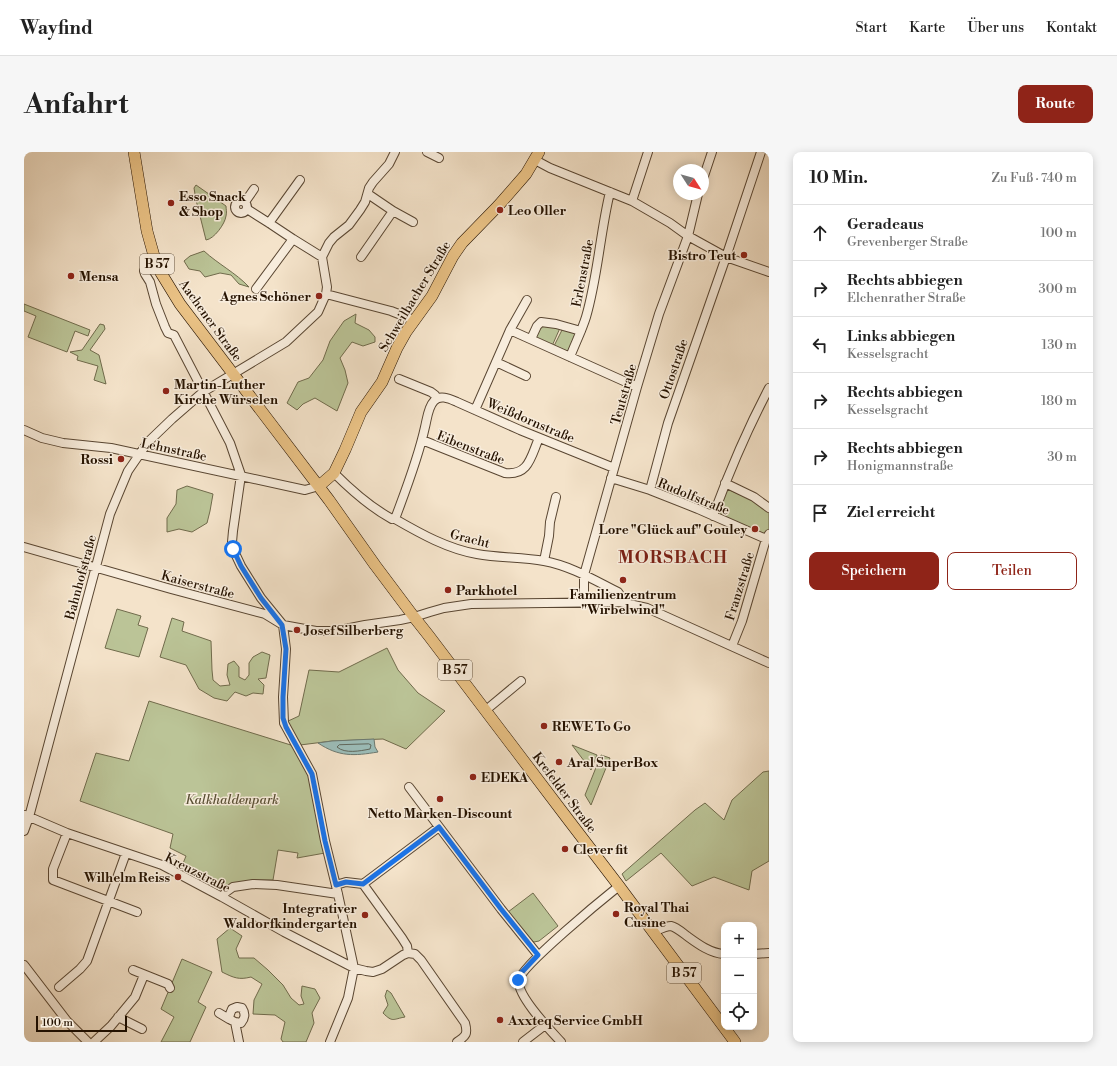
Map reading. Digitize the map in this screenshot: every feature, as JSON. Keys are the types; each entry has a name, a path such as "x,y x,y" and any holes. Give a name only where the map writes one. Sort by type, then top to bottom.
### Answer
{"main road":[{"name":"Aachener Straße","path":"134,152 146,226 160,273 180,304 319,486 361,546 414,617"},
{"name":"Schweilbacher Straße","path":"319,486 334,473 361,412 382,382 406,332 432,296 450,261 462,243 498,206 526,174 537,156"},
{"name":"Krefelder Straße","path":"414,617 619,886 735,1042"}],"street":[{"path":"395,152 389,164 369,188 365,202 355,217 349,225 334,237 322,256 327,287 326,294 391,311 414,320"},
{"path":"427,152 439,159"},
{"path":"632,200 648,152"},
{"path":"708,164 712,152"},
{"name":"Ottostraße","path":"650,490 668,423 761,152"},
{"path":"537,156 550,168 632,200 670,223 688,236 726,257 769,272"},
{"path":"269,223 300,180"},
{"path":"254,189 246,206 293,240 322,256"},
{"name":"Erlenstraße","path":"570,357 586,318 610,192"},
{"path":"368,194 393,211 413,222"},
{"name":"Teutstraße","path":"584,603 584,575 637,387 659,314 688,236 697,200"},
{"path":"361,257 393,211"},
{"path":"256,289 293,240"},
{"path":"156,263 146,267 144,271 150,282 156,304 165,327 168,333 174,335 230,444 241,475 233,531 233,549 241,566 261,598 282,625 286,649 283,718 286,727 312,774 325,841 354,968 348,998 330,1042"},
{"name":"Bahnhofstraße","path":"24,832 26,816 110,514 128,471 148,442 203,392 279,347 293,336 318,312 326,294"},
{"path":"475,410 510,330 527,300"},
{"path":"531,339 537,326 541,322 556,324 581,331"},
{"path":"510,330 637,387"},
{"path":"496,362 526,376"},
{"name":"Weißdornstraße","path":"399,379 431,392 437,398 447,398 539,438 614,468"},
{"path":"713,516 725,483 769,388"},
{"path":"394,519 422,440 430,408 437,398"},
{"name":"Lehnstraße","path":"24,430 42,438 63,443 111,448 305,490 319,486"},
{"name":"Eibenstraße","path":"422,440 505,473 511,474 524,469 528,465 539,438"},
{"name":"Gracht","path":"334,473 356,494 380,512 442,543 475,553 496,557 544,561 562,566 618,592 620,602"},
{"name":"Rudolfstraße","path":"612,478 650,490 768,537"},
{"path":"725,483 754,497 769,508"},
{"path":"544,561 550,536 550,522 556,498"},
{"name":"Franzstraße","path":"732,646 742,621 768,537"},
{"name":"Kaiserstraße","path":"24,547 265,614 282,625 316,631 335,631 365,624 400,620 444,608 471,604 620,602 647,608 769,663"},
{"path":"486,710 521,681"},
{"path":"409,787 501,909 538,955"},
{"name":"Kreuzstraße","path":"26,816 162,865 284,932 354,968 366,972 382,970 408,953"},
{"path":"336,885 346,882 363,884 439,827"},
{"path":"67,832 54,869 53,880 137,912"},
{"path":"59,987 87,961 126,853"},
{"path":"222,897 233,887 253,884 277,884 338,894"},
{"path":"363,884 402,938 407,946 408,953 415,954 420,960 464,1023 467,1030 464,1036 457,1042"},
{"path":"561,1042 545,1025 524,998 518,980 521,973 538,955 619,886"},
{"path":"653,932 671,926 698,944 721,954"},
{"path":"757,954 769,953"},
{"path":"24,965 67,1021 88,1042"},
{"path":"133,970 168,984 170,988"},
{"path":"94,1042 111,1026 135,997 144,975"},
{"path":"219,1013 232,1021 238,1042"},
{"path":"118,1017 142,1029"},
{"path":"524,1042 545,1025"}],"green space":[{"path":"196,185 226,206 226,216 221,227 216,234 206,240 196,200 194,188"},
{"path":"204,251 249,287 239,284 231,275 220,273 205,277 200,271 189,269 184,261 190,256"},
{"path":"24,304 90,330 88,336 75,331 67,352 28,337 36,316 24,311"},
{"path":"356,314 355,323 369,330 375,337 375,342 363,346 352,342 340,358 348,383 337,411 315,398 303,404 297,410 287,403 298,382 309,378 323,360 330,341 344,321"},
{"path":"100,324 104,325 105,329 90,350 99,355 106,384 94,380 98,366 77,360 78,356 70,352 82,350"},
{"path":"543,324 560,328 552,346 533,338"},
{"path":"563,328 574,333 575,335 569,350 567,351 554,346"},
{"path":"187,486 213,494 207,523 192,532 179,529 167,532 167,518 176,504 177,490"},
{"path":"727,489 759,503 769,510 769,530 765,537 716,514"},
{"path":"117,609 141,616 138,625 148,628 139,657 105,648"},
{"path":"172,618 184,622 182,631 211,641 213,680 220,686 230,685 227,675 228,664 234,661 239,667 239,677 245,680 249,675 249,663 253,657 262,652 270,655 266,678 258,679 264,685 263,694 253,693 246,696 235,692 227,701 214,698 199,689 186,665 160,657"},
{"path":"387,648 398,670 418,693 445,711 406,749 383,739 332,741 300,745 286,722 299,716 309,670 339,672"},
{"name":"Kalkhaldenpark","path":"149,701 294,746 310,775 325,853 297,858 298,853 278,850 273,880 252,880 226,887 182,866 186,856 170,848 173,834 80,801 96,753 129,761"},
{"path":"572,745 597,755 591,770"},
{"path":"601,755 610,758 591,805 585,795"},
{"path":"769,771 769,861 752,871 749,890 714,877 692,886 661,853 626,881 622,874 695,810 705,803 724,820 732,800 763,772"},
{"path":"533,893 558,926 539,941 534,942 530,940 508,912"},
{"path":"230,928 242,936 236,949 239,958 254,958 283,985 291,998 299,1005 304,1004 301,996 302,986 315,989 320,998 312,1013 314,1023 306,1042 283,1042 281,1039 285,1022 275,1015 253,1014 254,1000 262,984 251,977 236,978 222,972 217,939"},
{"path":"182,959 212,972 198,1002 206,1007 190,1042 161,1042 174,1017 161,1009"},
{"path":"387,990 391,993 405,1017 391,1019 383,1013 388,1005 385,996"}],"water":[{"path":"374,739 375,747 378,752 354,755 333,751 318,743 332,741"}],"place":[{"name":"Esso Snack & Shop","path":"171,203"},
{"name":"Leo Oller","path":"500,210"},
{"name":"Bistro Teut","path":"744,255"},
{"name":"Mensa","path":"71,276"},
{"name":"Agnes Schöner","path":"319,296"},
{"name":"Martin-Luther Kirche Würselen","path":"166,391"},
{"name":"Rossi","path":"121,459"},
{"name":"Lore \"Glück auf\" Gouley","path":"755,529"},
{"name":"Familienzentrum \"Wirbelwind\"","path":"623,580"},
{"name":"Parkhotel","path":"448,590"},
{"name":"Josef Silberberg","path":"297,630"},
{"name":"REWE To Go","path":"544,726"},
{"name":"Aral SuperBox","path":"559,762"},
{"name":"EDEKA","path":"473,777"},
{"name":"Netto Marken-Discount","path":"440,799"},
{"name":"Clever fit","path":"565,849"},
{"name":"Wilhelm Reiss","path":"178,877"},
{"name":"Royal Thai Cusine","path":"616,914"},
{"name":"Integrativer Waldorfkindergarten","path":"365,915"},
{"name":"Axxteq Service GmbH","path":"500,1020"}],"district":[{"name":"MORSBACH","path":"673,557"}],"route":[{"path":"233,549 241,566 261,598 282,625 286,649 283,718 286,727 312,774 325,841 336,885 346,882 363,884 439,827 538,955 521,973 518,980"}]}
